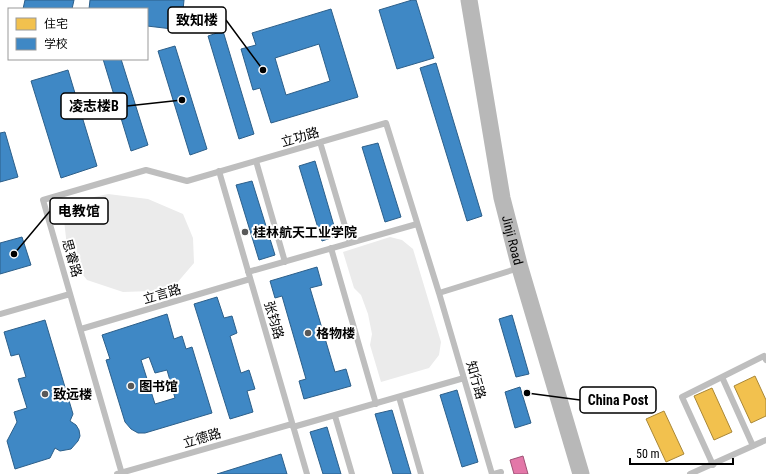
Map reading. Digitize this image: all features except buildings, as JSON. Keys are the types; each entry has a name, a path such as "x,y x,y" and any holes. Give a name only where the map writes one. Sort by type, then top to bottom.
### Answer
{"main road":[{"name":"Jinji Road","path":"469,0 502,198 520,268 581,474"}],"lane":[{"name":"立功路","path":"219,171 386,123"},
{"name":"知行路","path":"386,123 493,474"},
{"path":"320,142 350,243"},
{"path":"256,161 285,262"},
{"name":"思睿路","path":"120,474 44,200 146,170 187,181 219,171"},
{"name":"张钧路","path":"219,171 307,474"},
{"path":"248,272 417,224"},
{"path":"331,248 376,404"},
{"path":"439,293 520,268"},
{"name":"立言路","path":"81,329 250,279"},
{"path":"0,314 70,294"},
{"path":"713,465 682,397 765,357"},
{"path":"722,377 753,446"},
{"name":"立德路","path":"120,474 293,426 335,416 464,378"},
{"path":"398,397 421,474"},
{"path":"335,416 352,474"},
{"path":"690,474 704,472 713,465 766,440"},
{"path":"493,474 501,472"}],"shaded area":[{"path":"108,194 148,199 183,214 193,238 194,263 176,284 152,291 123,292 87,280 68,256 64,220 80,200"},
{"path":"390,237 402,240 413,249 441,342 439,355 429,368 381,382 370,345 372,334 368,314 361,295 354,288 343,252"}],"place":[{"name":"致知楼","path":"263,70"},
{"name":"凌志楼B","path":"182,100"},
{"name":"桂林航天工业学院","path":"245,232"},
{"name":"电教馆","path":"14,254"},
{"name":"格物楼","path":"308,333"},
{"name":"图书馆","path":"131,386"},
{"name":"China Post","path":"527,393"},
{"name":"致远楼","path":"45,394"}]}
